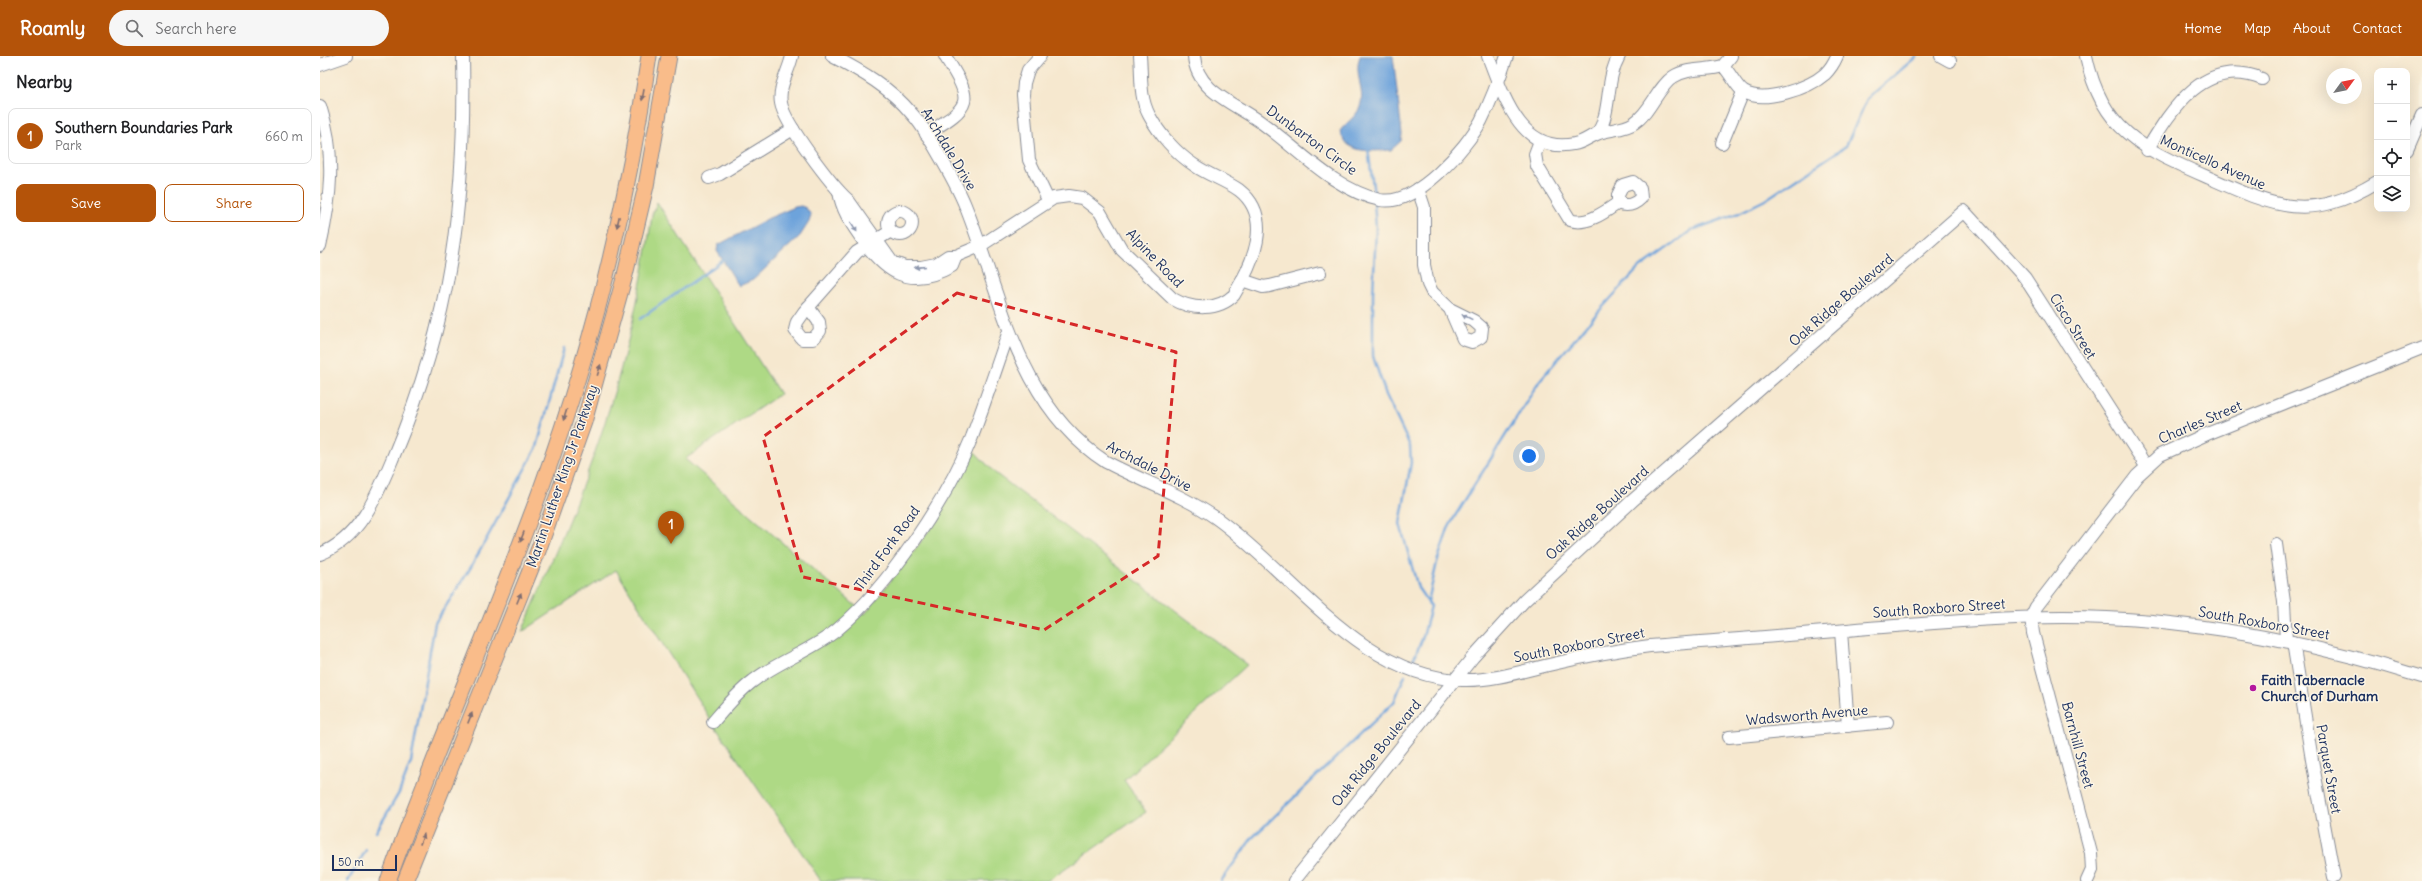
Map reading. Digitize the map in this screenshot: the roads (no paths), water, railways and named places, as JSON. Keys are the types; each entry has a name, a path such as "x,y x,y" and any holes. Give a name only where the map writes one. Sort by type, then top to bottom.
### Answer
{"main road":[{"name":"Martin Luther King Jr Parkway","path":"388,881 502,591 555,450 581,367 616,233 631,161 649,56"},
{"name":"Martin Luther King Jr Parkway","path":"405,881 538,551 584,422 623,283 646,186 668,56"}],"street":[{"path":"320,65 346,56"},
{"path":"320,554 345,539 365,517 405,429 433,349 444,304 458,221 464,128 463,56"},
{"name":"Alpine Road","path":"792,56 782,89 780,102 784,114 793,129 839,192 848,200 871,243 892,262 905,267 936,264 948,256 956,256 980,246 1048,200 1061,196 1075,196 1095,206 1122,250 1165,293 1180,304 1198,307 1215,306 1229,300 1242,280 1258,239 1258,223 1253,208 1241,192 1211,176 1185,159 1157,128 1146,109 1141,92 1140,56"},
{"name":"Archdale Drive","path":"832,56 865,75 892,95 913,114 926,134 960,192 1019,356 1040,394 1068,432 1093,454 1216,518 1349,633 1378,655 1411,671 1455,680"},
{"path":"926,134 955,116 961,110 964,103 965,92 945,56"},
{"path":"1040,56 1028,70 1024,83 1023,95 1029,160 1048,200"},
{"name":"Dunbarton Circle","path":"1194,56 1196,70 1207,86 1253,116 1342,184 1382,200 1399,197 1418,189 1443,168 1472,134 1481,120 1507,56"},
{"path":"1488,56 1513,115 1521,126 1540,141 1555,144 1574,144 1598,133 1633,124 1676,75 1697,69 1723,66 1731,56"},
{"path":"1598,133 1606,116 1611,75 1619,56"},
{"path":"1723,66 1743,92 1753,95 1771,96 1798,89 1824,74 1832,66 1837,56"},
{"name":"Monticello Avenue","path":"2086,56 2095,88 2109,114 2120,128 2147,150 2256,198 2284,206 2302,207 2337,202 2374,184"},
{"path":"2147,150 2181,95 2200,77 2218,70 2237,67 2250,70 2262,79"},
{"path":"1722,143 1743,92"},
{"path":"320,106 329,142 331,180 330,204 320,246"},
{"path":"2410,143 2422,115"},
{"path":"709,178 720,174 793,129"},
{"path":"1540,141 1535,154 1537,166 1570,220 1576,222 1592,218 1618,203"},
{"path":"1418,189 1424,207 1425,275 1432,292 1450,310"},
{"name":"Cisco Street","path":"1964,211 2025,278 2146,466"},
{"name":"Oak Ridge Boulevard","path":"1294,881 1499,627 1550,576 1638,496 1964,211"},
{"path":"808,307 857,252 891,231"},
{"path":"1242,280 1263,287 1320,274"},
{"name":"Third Fork Road","path":"713,722 753,680 816,645 838,629 864,605 900,559 931,513 967,447 1009,331"},
{"name":"Charles Street","path":"2031,617 2076,552 2146,466 2175,448 2422,348"},
{"name":"Parquet Street","path":"2276,544 2290,641 2334,877"},
{"name":"South Roxboro Street","path":"1455,680 1493,678 1625,649 2031,617 2147,620 2193,625 2290,641 2385,665 2422,677"},
{"name":"Barnhill Street","path":"2031,617 2033,633 2091,854 2092,870 2087,881"},
{"path":"1841,631 1848,726"},
{"name":"Wadsworth Avenue","path":"1729,737 1887,722"}],"water":[{"path":"1360,56 1393,56 1402,134 1401,141 1391,150 1368,151 1354,148 1343,139 1340,131 1356,114 1360,107 1362,95 1358,62"},
{"path":"801,206 806,208 811,215 809,222 800,236 753,280 739,286 717,251 718,245 769,218"}],"waterway":[{"path":"1412,663 1423,637 1431,606 1428,602 1437,562 1448,529 1540,380 1599,311 1637,270 1692,230 1737,214 1765,200 1846,146 1867,99 1917,56"},
{"path":"1368,148 1374,195"},
{"path":"1374,202 1376,228 1373,294 1373,356 1386,395 1410,446 1411,463 1400,524 1418,588 1429,604"},
{"path":"640,319 725,259"},
{"path":"376,832 399,793 411,762 435,623 471,567 537,447 564,348"},
{"path":"1221,881 1252,838 1394,702 1405,675"},
{"path":"348,881 366,850"}],"place":[{"name":"Southern Boundaries Park","path":"671,544"},
{"name":"Faith Tabernacle Church of Durham","path":"2253,688"}]}
